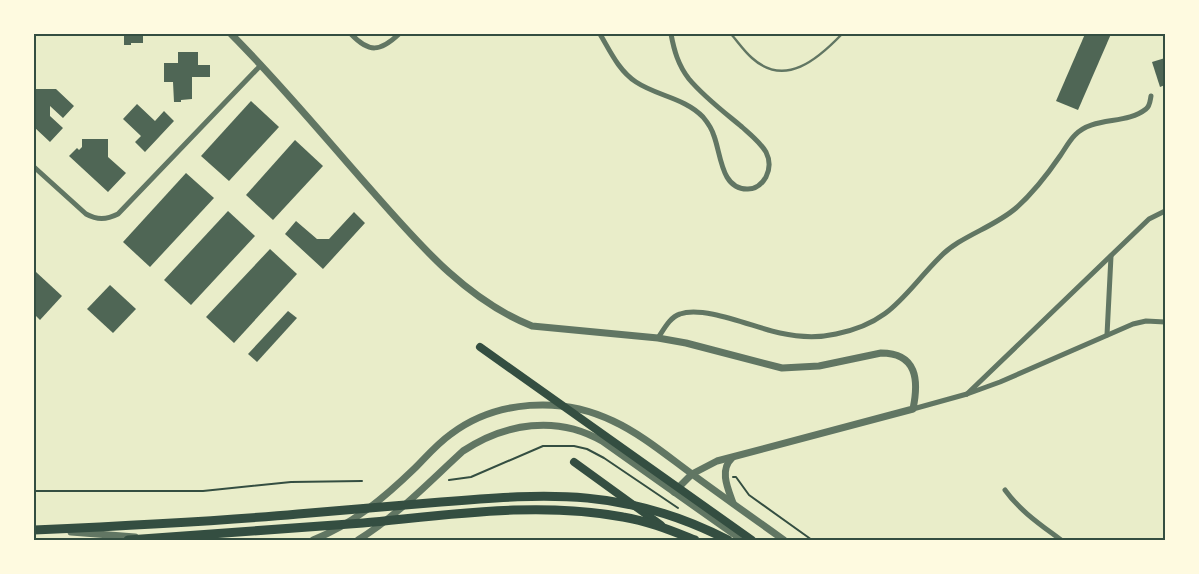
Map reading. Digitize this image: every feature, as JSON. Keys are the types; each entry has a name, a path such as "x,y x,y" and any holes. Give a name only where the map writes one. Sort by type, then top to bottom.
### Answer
{"main road":[{"path":"480,348 752,540"},
{"path":"574,462 682,540"},
{"path":"34,530 260,518 492,498 553,495 603,499 650,508 693,524 728,540"},
{"path":"128,540 262,531 496,511 550,510 574,510 624,517 648,523 695,540"}],"street":[{"path":"230,34 261,65 419,243 449,273 484,302 516,320 532,326 658,338 686,343 782,368 820,366 881,353 890,353 907,361 914,372 917,392 913,409"},
{"path":"351,34 368,48 375,48 383,47 399,34"},
{"path":"600,34 619,65 631,78 644,86 686,104 703,117 712,130 725,174 734,184 744,189 756,188 764,181 768,171 769,159 766,153 757,141 700,91 688,77 677,59 671,34"},
{"path":"34,167 86,214 94,219 112,217 118,214 261,65"},
{"path":"658,338 669,322 680,314 688,312 703,312 780,333 808,337 834,335 862,327 892,310 940,256 950,248 985,229 1016,208 1043,180 1076,134 1085,127 1146,110 1150,104 1151,96"},
{"path":"967,394 1150,219 1165,211"},
{"path":"1107,335 1111,256"},
{"path":"674,492 692,474 717,461 967,394 1000,382 1133,324 1146,321 1165,322"},
{"path":"314,540 334,532 353,521 385,497 450,435 469,422 489,413 529,405 574,408 595,413 628,428 784,540"},
{"path":"358,540 397,512 463,451 475,443 496,434 530,426 565,426 579,430 602,441 742,540"},
{"path":"733,504 727,488 725,468 727,462 734,456"},
{"path":"1005,490 1025,513 1062,540"},
{"path":"34,530 116,535 160,540"}],"lane":[{"path":"732,34 752,58 769,69 782,72 795,69 814,59 842,34"}],"path":[{"path":"736,477 749,495 812,540"},
{"path":"34,491 203,491 291,482 362,481"}],"building":[{"path":"124,34 143,34 143,43 124,45"},
{"path":"1085,34 1111,34 1078,110 1056,101"},
{"path":"178,52 198,52 198,65 210,65 210,77 192,77 192,99 174,102 173,82 164,82 164,63 178,63"},
{"path":"1165,58 1165,85 1160,87 1152,62"},
{"path":"34,89 56,89 74,106 63,118 50,106 50,116 63,128 50,142 34,127"},
{"path":"251,101 279,127 229,181 201,156"},
{"path":"137,104 155,121 164,111 174,121 145,152 135,142 141,136 123,119"},
{"path":"82,139 108,139 108,157 126,173 108,192 69,156 77,148 79,150 82,147"},
{"path":"295,140 323,166 273,220 246,195"},
{"path":"186,173 214,198 150,267 123,242"},
{"path":"228,211 255,236 191,305 164,280"},
{"path":"354,212 365,223 323,269 285,234 296,221 317,239 329,239"},
{"path":"270,249 297,274 234,343 206,317"},
{"path":"36,272 62,296 40,320 34,314 34,274"},
{"path":"110,285 136,309 113,333 87,309"},
{"path":"288,311 297,318 257,362 248,354"}]}
